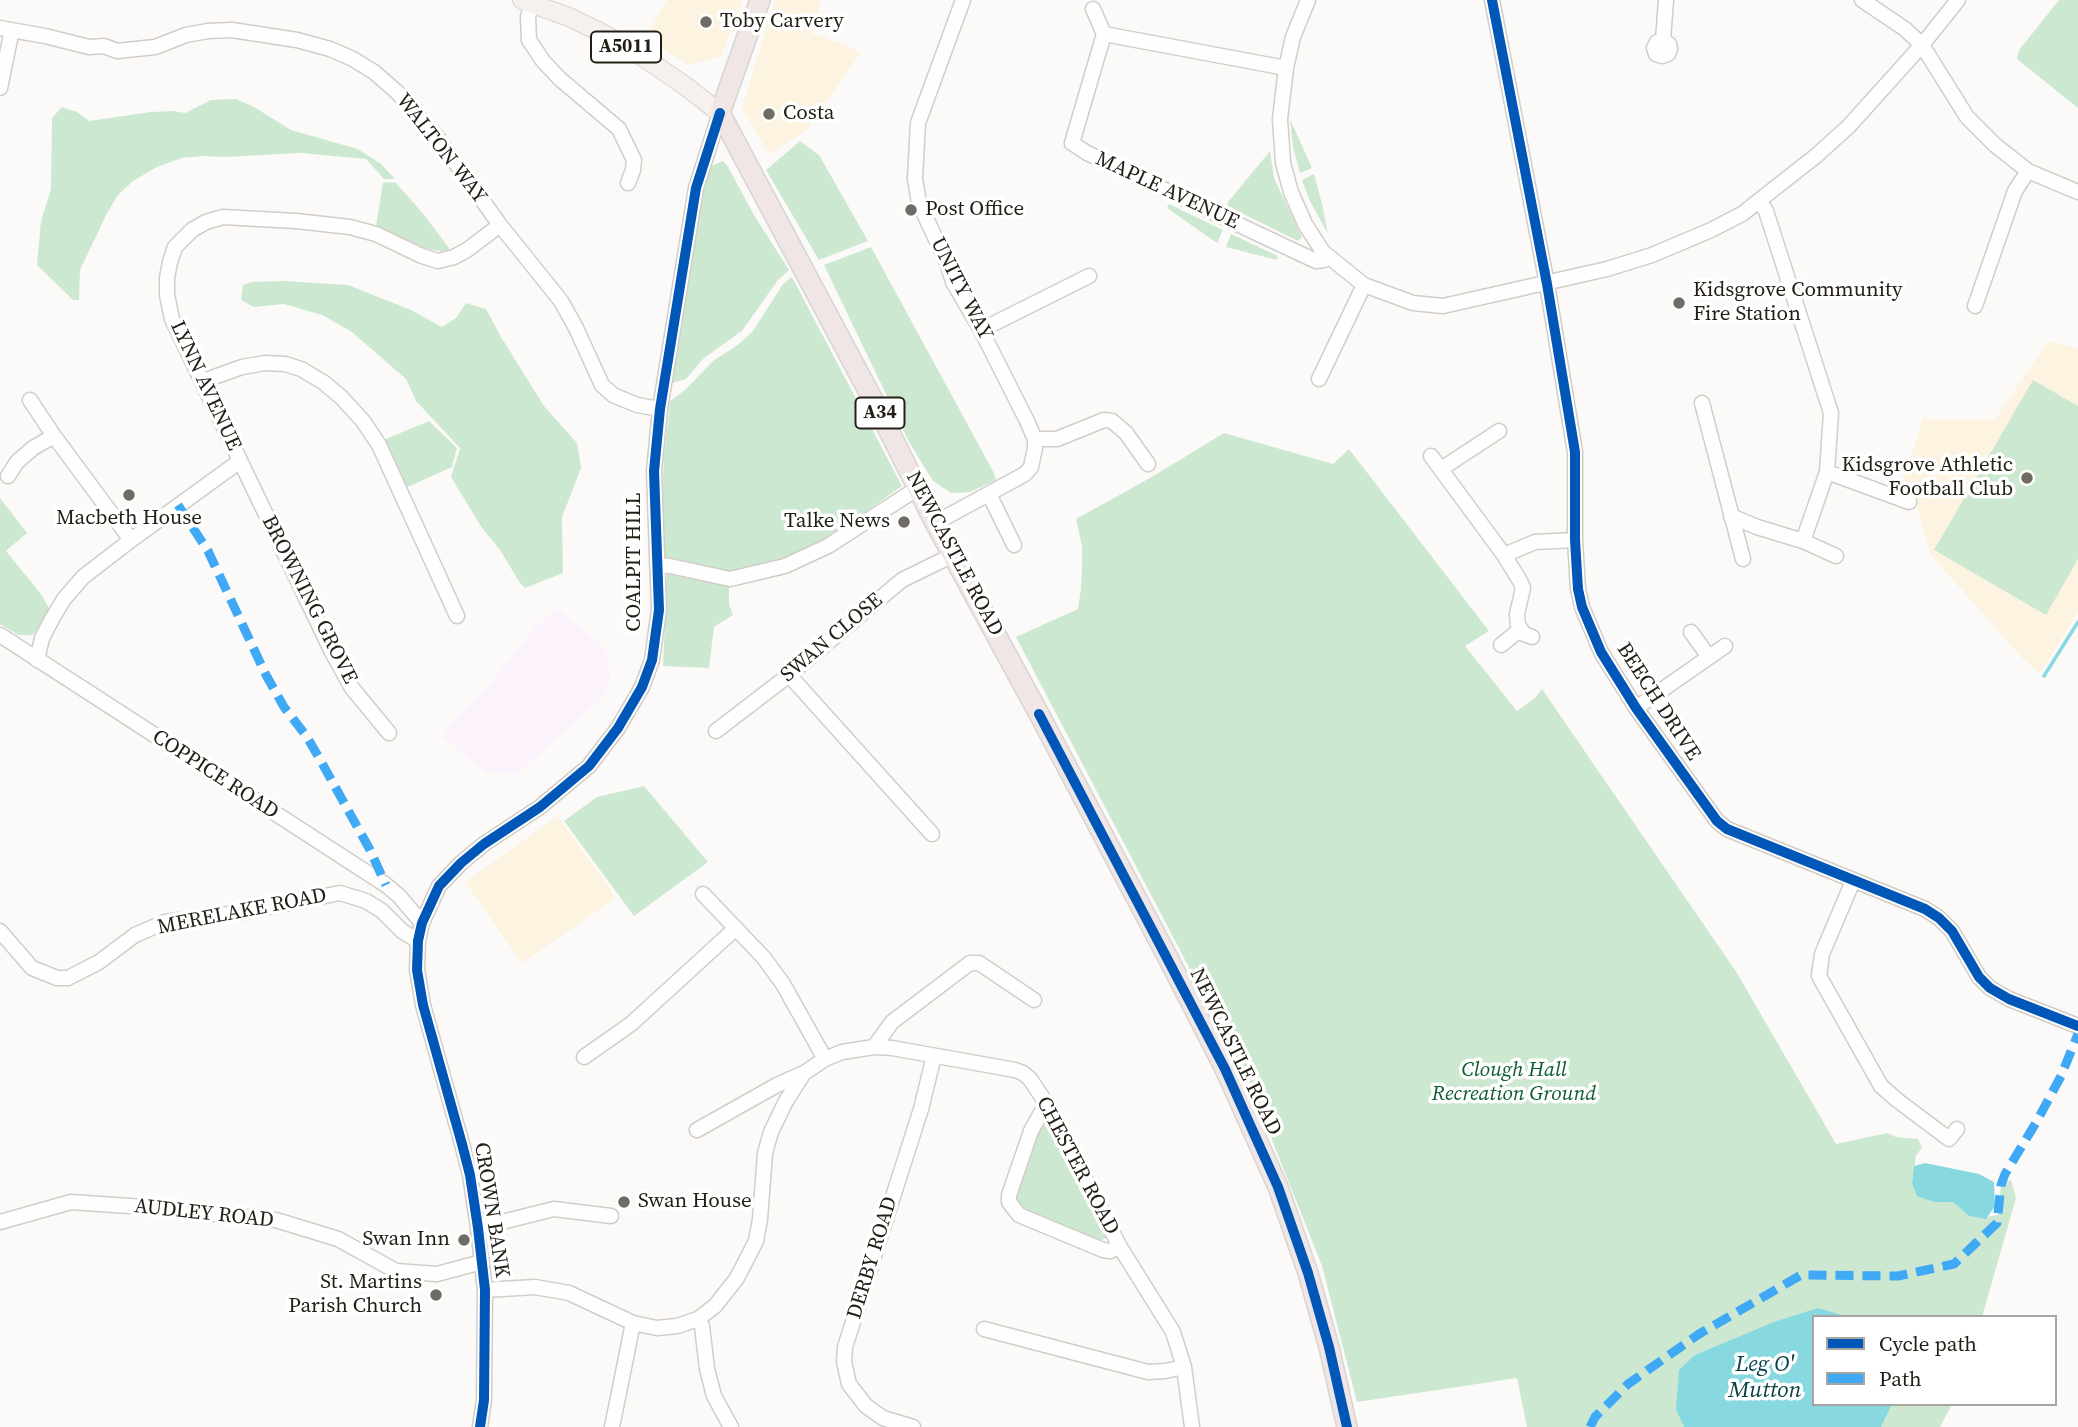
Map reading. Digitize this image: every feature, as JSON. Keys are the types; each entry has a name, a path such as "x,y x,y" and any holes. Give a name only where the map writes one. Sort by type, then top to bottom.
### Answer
{"highway":[{"path":"720,113 760,0"},
{"name":"NEWCASTLE ROAD","path":"720,113 1225,1069 1278,1187 1308,1273 1329,1347 1347,1427"}],"main road":[{"name":"A5011","path":"527,1 569,17 640,55 720,113"}],"street":[{"name":"UNITY WAY","path":"963,0 918,123 915,179 919,203 947,262 953,282 981,330 1035,439"},
{"path":"1308,0 1293,37 1280,119 1283,163 1291,192 1306,224 1328,257 1364,285 1413,303 1443,306 1607,269 1652,255 1742,214 1760,202 1849,126 1922,45 1958,0"},
{"name":"BEECH DRIVE","path":"1492,0 1547,284 1575,452 1578,589 1582,607 1601,652 1636,708 1717,821 1727,829 1925,909 1952,931 1979,978 1990,988 2009,999 2078,1026"},
{"path":"1663,40 1666,0"},
{"path":"1862,0 1905,29 1922,45 1967,117 1995,145 2028,171 2078,192"},
{"path":"527,1 529,40 542,61 619,129 634,160 628,183"},
{"path":"1093,9 1104,34 1286,68"},
{"name":"WALTON WAY","path":"0,88 6,29 89,47 104,46 117,51 155,47 186,35 232,30 297,40 353,59 374,72 398,93 437,137 500,225 561,301 602,385 613,395 637,405 660,409"},
{"name":"MAPLE AVENUE","path":"1104,34 1072,144 1316,261 1328,257"},
{"name":"COALPIT HILL","path":"418,941 422,923 439,886 461,863 484,844 540,807 589,766 618,728 642,687 652,660 659,610 654,471 660,409 696,188 720,113"},
{"path":"707,153 719,146 738,147"},
{"path":"1975,306 2015,191 2028,171"},
{"path":"1760,202 1766,211 1831,413 1827,472 1803,541"},
{"name":"LYNN AVENUE","path":"37,660 42,638 64,599 83,577 240,461 172,319 167,295 167,278 175,247 192,230 223,217 350,227 376,233 438,261 467,250 500,225"},
{"path":"981,330 1089,276"},
{"path":"1319,379 1364,285"},
{"path":"203,381 242,367 265,363 285,364 301,369 341,397 363,421 384,455 457,615"},
{"path":"30,400 131,540"},
{"path":"1702,403 1743,559"},
{"path":"935,523 1025,474 1031,467 1035,439 1057,439 1104,420 1112,421 1126,433 1141,461"},
{"path":"1441,469 1499,431"},
{"path":"8,476 33,448 54,436"},
{"path":"1431,456 1504,555 1523,588 1517,614 1526,633 1501,645"},
{"name":"BROWNING GROVE","path":"240,461 332,652 352,688 389,733"},
{"path":"1827,472 1909,502"},
{"path":"657,565 730,579 785,566 828,546 918,488"},
{"path":"989,494 1014,545"},
{"path":"1731,516 1803,541 1836,556"},
{"path":"1504,555 1535,542 1575,540"},
{"name":"SWAN CLOSE","path":"716,731 789,675 902,580 953,555"},
{"path":"1691,632 1709,657"},
{"name":"COPPICE ROAD","path":"0,635 386,885 422,923"},
{"path":"1636,708 1725,646"},
{"path":"789,675 932,834"},
{"path":"1853,881 1822,954 1819,976 1881,1086 1949,1139 1957,1129"},
{"name":"MERELAKE ROAD","path":"0,931 32,968 57,978 68,978 99,962 135,935 165,922 240,913 340,893 366,901 418,941"},
{"path":"703,894 764,958 783,984 825,1059"},
{"path":"584,1056 631,1024 736,928"},
{"name":"CROWN BANK","path":"418,941 417,970 422,1005 470,1175 478,1228 485,1290 484,1400 480,1427"},
{"path":"874,1047 892,1021 970,963 979,963 1034,1000"},
{"name":"CHESTER ROAD","path":"485,1290 535,1287 569,1293 633,1323 657,1328 677,1326 698,1319 715,1306 737,1278 756,1241 765,1153 771,1132 804,1073 825,1059 874,1047 1015,1070 1023,1073 1048,1106 1120,1247 1173,1332 1184,1367 1192,1427"},
{"name":"DERBY ROAD","path":"913,1427 883,1418 866,1406 849,1384 844,1362 845,1347 921,1109 934,1056"},
{"path":"697,1130 777,1085 804,1073"},
{"path":"1048,1106 1031,1131 1009,1202 1019,1215 1103,1250 1110,1251 1120,1247"},
{"name":"AUDLEY ROAD","path":"0,1222 71,1202 143,1207 276,1220 338,1239 396,1271 437,1274 482,1262"},
{"path":"478,1228 554,1209 611,1216"},
{"path":"698,1319 702,1325 707,1369 714,1396 731,1427"},
{"path":"612,1427 633,1323"},
{"path":"984,1329 1148,1372 1184,1367"}],"shaded area":[{"path":"667,0 743,0 721,56 688,65 646,37"},
{"path":"775,0 821,0 812,33 861,52 807,130 769,154 742,108"},
{"path":"2048,341 2078,349 2078,612 2040,674 2023,659 1930,554 1914,496 1900,491 1923,419 1995,419"},
{"path":"556,608 608,653 610,679 604,696 517,774 486,773 442,737 448,727 491,683 533,630"},
{"path":"558,816 616,898 522,963 465,882"}],"green space":[{"path":"2059,0 2078,0 2078,108 2017,59 2019,50"},
{"path":"236,99 291,130 358,149 381,164 395,179 384,179 366,159 301,153 182,158 157,167 133,181 118,195 80,270 79,300 73,300 37,265 41,221 51,189 52,118 62,107 77,112 89,121 151,112 185,113 211,100"},
{"path":"1290,119 1312,168 1300,173 1293,147"},
{"path":"800,141 819,155 868,241 819,260 766,170"},
{"path":"1270,151 1274,178 1302,237 1298,241 1227,206"},
{"path":"723,161 789,270 778,280 742,331 704,358 686,379 669,384 702,196 711,166"},
{"path":"1314,174 1322,204 1328,234 1302,180"},
{"path":"383,183 396,183 425,216 449,248 446,252 428,249 376,226"},
{"path":"1169,204 1223,230 1217,243 1167,208"},
{"path":"1231,234 1278,256 1277,260 1226,247"},
{"path":"871,247 996,480 970,492 951,493 933,481 909,442 824,265"},
{"path":"792,277 902,486 838,531 799,553 762,566 730,572 665,557 662,507 670,401 685,390 713,361 753,331 783,284"},
{"path":"252,282 348,285 411,310 442,327 456,318 466,303 486,309 544,406 577,443 581,468 562,517 563,573 525,588 520,583 451,477 460,448 416,401 406,379 352,332 322,315 284,304 254,307 241,300 243,285"},
{"name":"Kidsgrove Athletic Football Club","path":"2033,380 2078,406 2078,559 2046,615 1934,550"},
{"path":"429,421 457,448 452,467 403,489 379,442"},
{"name":"Clough Hall Recreation Ground","path":"1224,433 1333,464 1349,449 1489,631 1465,646 1517,711 1542,689 1737,973 1836,1144 1887,1133 1896,1137 1918,1139 1922,1148 1916,1155 1912,1183 1934,1202 1953,1202 1969,1216 1981,1218 1998,1215 2001,1185 2011,1180 2016,1198 1983,1315 1812,1315 1812,1406 1951,1406 1940,1427 1527,1427 1517,1378 1357,1402 1322,1266 1249,1082 1016,637 1078,609 1082,546 1076,519"},
{"path":"0,498 27,533 6,551 49,608 39,628 32,635 18,635 0,624"},
{"path":"667,571 729,585 729,604 733,615 714,627 709,668 663,666"},
{"path":"644,786 708,862 634,916 564,821 597,797"},
{"path":"1048,1123 1108,1237 1098,1242 1033,1215 1014,1199 1035,1130"}],"water":[{"path":"1925,1163 1979,1174 1994,1182 1995,1206 1986,1219 1969,1216 1953,1202 1934,1202 1917,1196 1912,1183 1914,1166"},
{"name":"Leg O' Mutton","path":"1818,1308 1841,1315 1812,1315 1812,1406 1891,1406 1881,1427 1684,1427 1676,1409 1679,1370 1695,1355 1774,1322"}],"waterway":[{"path":"2044,676 2078,622"}],"marked path":[{"path":"178,505 208,551 266,675 322,763 369,848 386,885"},
{"path":"1590,1427 1595,1417 1628,1384 1699,1334 1801,1275 1898,1276 1954,1264 1997,1223 2001,1185 2005,1174 2061,1076 2078,1034"}],"cycle path":[{"path":"1492,0 1547,284 1575,452 1578,589 1582,607 1601,652 1636,708 1717,821 1727,829 1925,909 1952,931 1979,977 1990,988 2009,999 2078,1026"},
{"path":"480,1427 484,1400 485,1290 478,1228 470,1175 423,1005 417,970 418,941 422,923 439,886 461,863 484,844 540,807 589,766 618,728 642,687 652,660 659,610 654,471 660,409 696,188 720,113"},
{"path":"1039,714 1225,1069 1278,1187 1308,1273 1329,1347 1347,1427"}],"place":[{"name":"Toby Carvery","path":"706,22"},
{"name":"Costa","path":"769,114"},
{"name":"Post Office","path":"911,210"},
{"name":"Kidsgrove Community Fire Station","path":"1679,303"},
{"name":"Kidsgrove Athletic Football Club","path":"2027,478"},
{"name":"Macbeth House","path":"129,495"},
{"name":"Talke News","path":"904,522"},
{"name":"Swan House","path":"624,1202"},
{"name":"Swan Inn","path":"464,1240"},
{"name":"St. Martins Parish Church","path":"436,1295"}]}
